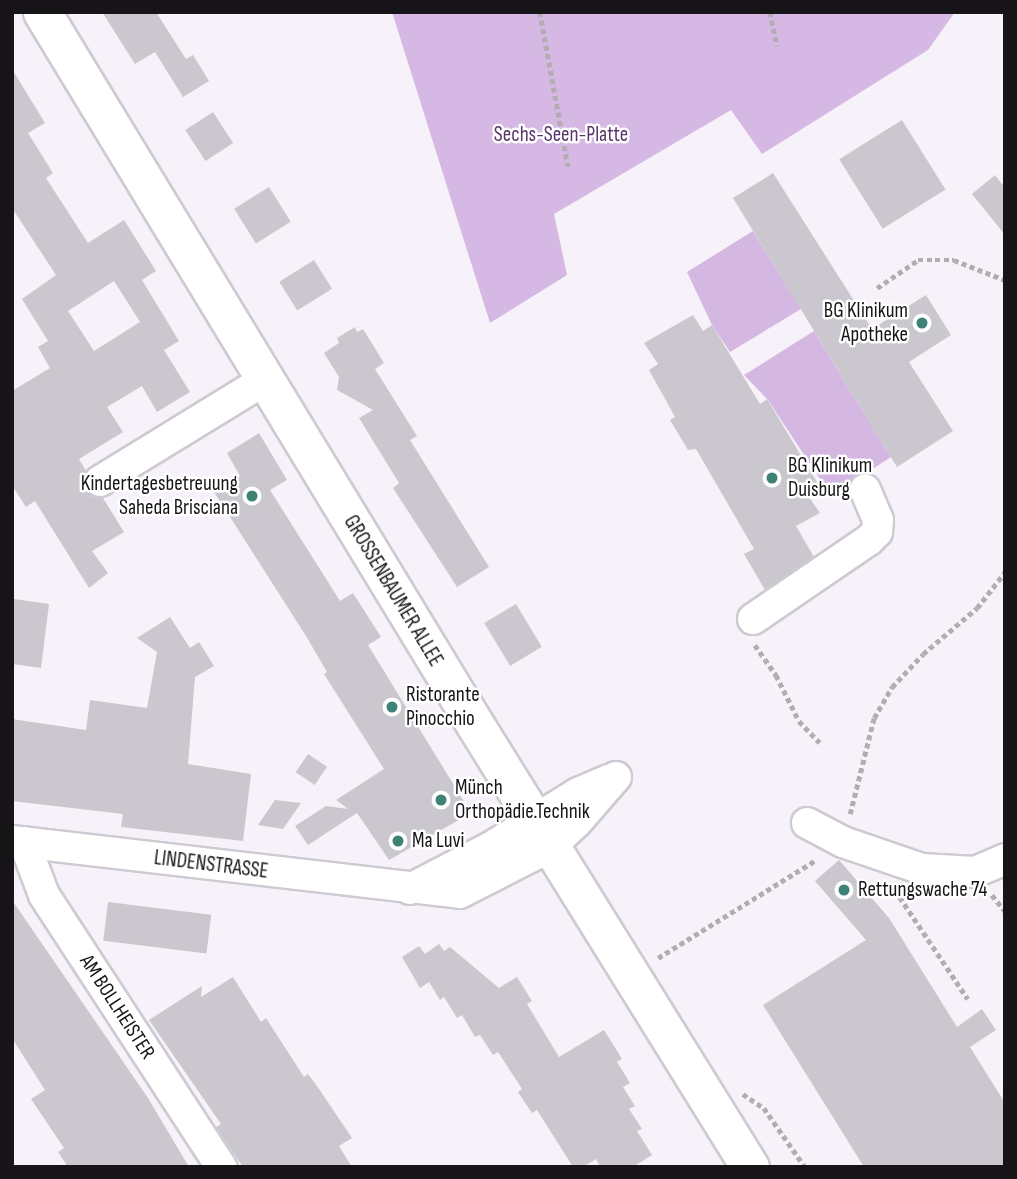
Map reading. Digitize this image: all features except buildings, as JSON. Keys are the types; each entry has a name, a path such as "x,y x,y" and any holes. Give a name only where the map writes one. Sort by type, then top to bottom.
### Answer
{"main road":[{"name":"GROSSENBAUMER ALLEE","path":"42,12 542,833 750,1167"}],"street":[{"path":"100,481 265,380"},
{"path":"751,627 877,532 878,520 864,490"},
{"path":"807,823 856,847 922,869 948,873 975,872 1005,859"},
{"name":"LINDENSTRASSE","path":"18,841 410,889 491,847 542,833"},
{"name":"AM BOLLHEISTER","path":"18,841 44,895 221,1167"}],"path":[{"path":"540,12 568,166"},
{"path":"770,12 777,46"},
{"path":"877,288 918,260 954,260 1005,280"},
{"path":"968,999 856,847 874,718 892,687 923,654 977,608 1005,572"},
{"path":"751,627 799,721 820,743"},
{"path":"658,958 856,847"},
{"path":"651,946 665,969"},
{"path":"739,1092 764,1108 805,1167"}],"shaded area":[{"path":"753,231 801,309 730,352 712,325 687,272"},
{"path":"814,331 891,457 831,496 768,400 744,375"}],"green space":[{"name":"Sechs-Seen-Platte","path":"392,12 955,12 928,50 762,154 731,110 554,214 567,275 490,323"}],"place":[{"name":"BG Klinikum Apotheke","path":"922,323"},
{"name":"BG Klinikum Duisburg","path":"772,478"},
{"name":"Kindertagesbetreuung Saheda Brisciana","path":"252,496"},
{"name":"Ristorante Pinocchio","path":"392,707"},
{"name":"Münch Orthopädie.Technik","path":"441,800"},
{"name":"Ma Luvi","path":"398,841"},
{"name":"Rettungswache 74","path":"844,890"}]}
